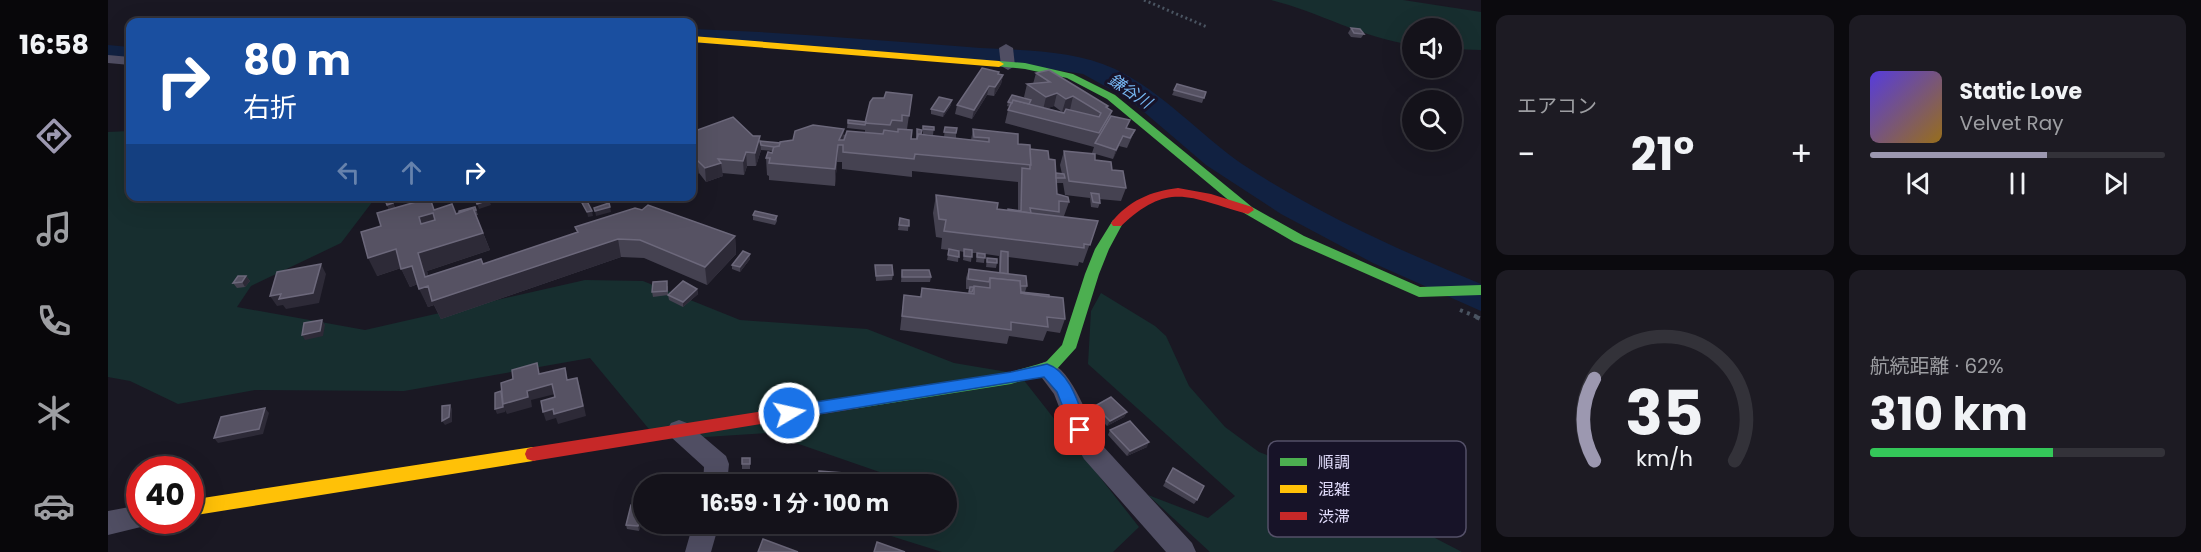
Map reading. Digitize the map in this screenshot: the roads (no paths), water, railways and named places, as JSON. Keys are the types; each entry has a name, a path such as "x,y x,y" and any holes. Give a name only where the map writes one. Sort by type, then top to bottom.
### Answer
{"street":[{"path":"696,39 1025,66 1062,74 1111,97 1248,210"},
{"path":"1006,48 1008,66"},
{"path":"108,59 126,61"},
{"path":"204,506 1011,378 1047,370 1060,361 1070,348 1107,237 1120,218 1159,192 1178,191 1215,198 1248,210 1299,239 1419,292 1481,290"},
{"path":"1047,370 1064,389 1080,430 1093,452 1183,552"},
{"path":"679,430 709,454 717,464 716,474"},
{"path":"108,523 126,520"},
{"path":"698,552 703,534"}],"waterway":[{"name":"鎌谷川","path":"696,36 797,41 1040,59 1092,68 1139,95 1232,170 1292,207 1384,255 1481,298"},
{"name":"鎌谷川","path":"108,52 126,54"}]}
